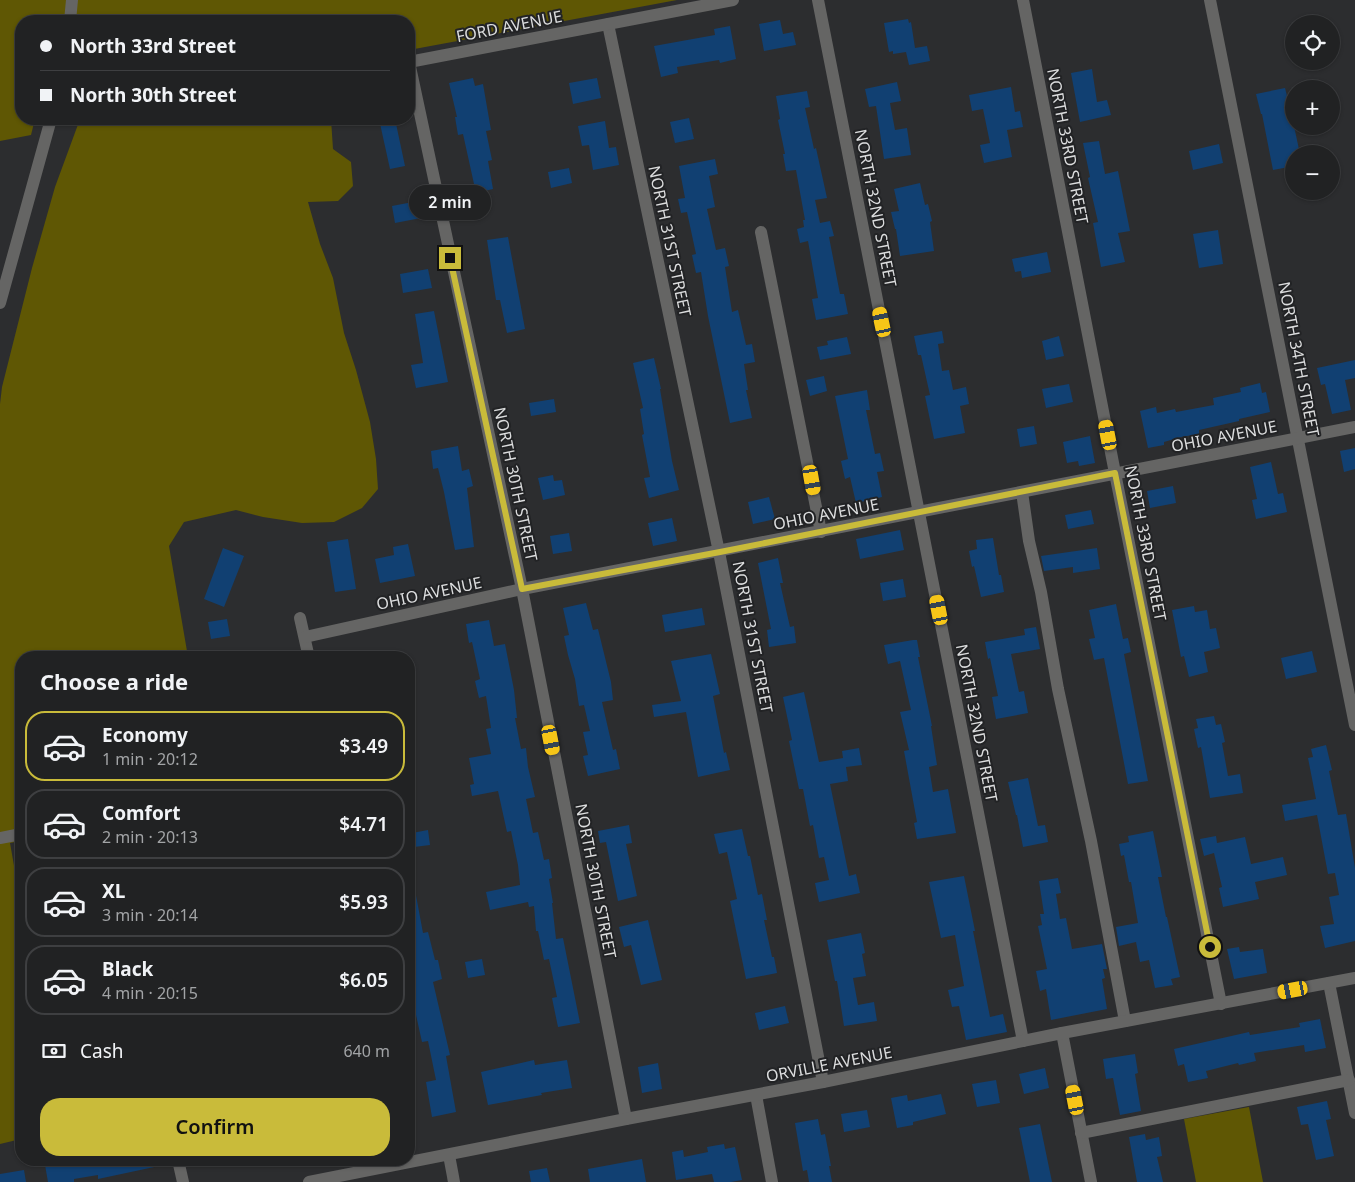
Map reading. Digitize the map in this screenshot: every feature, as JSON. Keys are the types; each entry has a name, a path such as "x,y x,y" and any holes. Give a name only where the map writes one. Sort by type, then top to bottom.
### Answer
{"street":[{"path":"71,15 72,0"},
{"name":"FORD AVENUE","path":"415,61 733,0"},
{"name":"NORTH 32ND STREET","path":"818,0 1023,1041"},
{"name":"NORTH 33RD STREET","path":"1023,0 1221,1004"},
{"name":"NORTH 34TH STREET","path":"1210,0 1355,725"},
{"name":"NORTH 31ST STREET","path":"608,24 720,552 823,1082"},
{"name":"NORTH 30TH STREET","path":"415,90 522,589 626,1119"},
{"path":"0,303 49,125"},
{"path":"761,232 821,532"},
{"name":"OHIO AVENUE","path":"304,637 522,589 1355,427"},
{"path":"1022,492 1058,689 1093,850 1125,1021"},
{"path":"300,618 307,651"},
{"path":"0,838 15,835"},
{"name":"ORVILLE AVENUE","path":"415,1160 449,1155 1062,1033 1355,978"},
{"path":"1330,983 1355,1113"},
{"path":"1062,1033 1091,1182"},
{"path":"1081,1133 1348,1080"},
{"path":"756,1095 772,1182"},
{"path":"449,1155 454,1182"},
{"path":"179,1166 183,1182"},
{"name":"ORVILLE AVENUE","path":"308,1182 383,1166"}],"shaded area":[{"path":"0,0 677,0 415,49 415,15 15,15 15,125 34,125 31,135 0,141"},
{"path":"78,125 331,125 333,149 351,162 353,186 338,201 308,202 320,244 333,278 344,333 370,422 376,459 378,489 362,508 334,522 302,523 263,517 236,510 184,522 169,546 187,651 15,651 15,842 10,843 15,871 15,1140 0,1144 0,404 2,387 32,268 55,187"},
{"path":"1249,1107 1263,1182 1196,1182 1184,1119"}],"building":[{"path":"908,19 909,23 911,22 915,48 927,46 930,61 909,65 906,52 893,54 893,51 889,52 884,23"},
{"path":"780,20 783,34 793,32 796,45 764,51 759,24"},
{"path":"730,26 736,59 720,63 719,60 677,67 678,73 661,77 654,46 715,35 714,29"},
{"path":"1092,69 1097,102 1107,100 1111,115 1080,122 1071,73"},
{"path":"473,78 475,86 483,84 491,130 486,131 492,160 488,161 493,189 476,193 463,134 458,135 455,117 457,117 449,83"},
{"path":"597,78 601,98 573,104 569,83"},
{"path":"897,82 901,101 890,103 895,130 907,128 911,155 884,159 876,106 869,107 865,89"},
{"path":"1011,87 1015,112 1020,111 1023,127 1007,130 1012,157 984,163 980,145 990,143 983,109 972,111 969,95"},
{"path":"1285,88 1285,135 1296,135 1298,145 1285,145 1285,168 1273,170 1256,94"},
{"path":"807,91 810,107 805,108 827,198 815,200 820,223 830,221 834,236 829,237 840,294 844,294 848,314 816,320 812,299 818,298 808,241 800,243 797,229 804,227 803,220 805,220 796,170 786,171 776,96"},
{"path":"689,118 694,139 675,143 670,122"},
{"path":"605,121 609,148 616,147 619,165 593,170 589,145 582,146 578,126"},
{"path":"380,125 396,125 405,166 390,169"},
{"path":"1099,141 1105,174 1118,171 1130,231 1118,233 1125,262 1101,267 1093,223 1098,222 1088,178 1090,177 1083,143"},
{"path":"1219,144 1223,163 1193,170 1189,151"},
{"path":"715,159 718,174 709,176 715,207 707,209 716,250 725,248 729,266 725,267 732,312 738,310 746,345 752,344 755,362 744,364 748,390 746,390 752,418 730,423 701,272 696,273 692,255 696,254 687,212 681,213 678,199 685,198 679,166"},
{"path":"569,168 572,183 551,188 548,172"},
{"path":"920,183 925,205 928,204 932,221 930,222 934,251 900,256 891,212 899,211 894,189"},
{"path":"418,201 421,218 395,223 392,206"},
{"path":"1218,230 1223,264 1199,268 1193,234"},
{"path":"508,237 525,329 507,333 500,300 496,300 487,240"},
{"path":"1047,252 1051,272 1022,278 1021,271 1015,272 1012,259"},
{"path":"428,269 432,288 403,293 400,274"},
{"path":"434,311 448,382 416,388 411,365 423,363 415,314"},
{"path":"942,331 944,343 938,344 942,371 949,370 953,390 966,387 969,404 960,406 965,433 934,439 925,396 930,395 921,355 918,355 914,336"},
{"path":"1059,336 1064,356 1046,360 1042,341"},
{"path":"847,337 851,354 820,360 817,347 828,345 827,341"},
{"path":"654,358 679,490 649,498 644,478 650,477 642,435 644,434 640,409 643,408 633,363"},
{"path":"1355,360 1355,378 1345,380 1351,410 1332,414 1325,384 1321,385 1317,368"},
{"path":"824,376 827,391 810,396 806,380"},
{"path":"1260,383 1262,393 1266,392 1270,412 1199,430 1199,434 1181,437 1164,442 1164,445 1148,448 1140,411 1156,407 1157,413 1175,409 1176,412 1214,405 1213,398 1241,392 1240,388"},
{"path":"1069,384 1073,402 1046,408 1042,389"},
{"path":"867,390 870,410 866,410 875,454 880,453 884,471 877,472 882,497 856,503 850,477 845,479 841,461 848,459 835,396"},
{"path":"554,399 556,412 531,416 529,403"},
{"path":"1034,426 1037,444 1020,447 1017,429"},
{"path":"1090,436 1095,463 1079,466 1078,461 1067,463 1063,442"},
{"path":"458,446 462,471 469,469 473,486 467,488 474,547 455,550 444,492 438,468 433,469 431,451"},
{"path":"1355,448 1355,469 1344,472 1340,451"},
{"path":"1271,462 1278,494 1283,493 1287,512 1256,519 1252,500 1257,499 1250,467"},
{"path":"553,475 554,481 562,480 565,495 543,500 538,478"},
{"path":"1173,486 1176,503 1150,508 1147,491"},
{"path":"769,497 775,519 753,524 748,502"},
{"path":"1091,510 1094,524 1068,529 1065,515"},
{"path":"672,518 677,541 653,546 648,523"},
{"path":"900,530 904,550 860,559 856,539"},
{"path":"569,533 572,551 553,554 550,536"},
{"path":"993,538 999,575 1001,575 1004,592 981,597 969,551 977,549 976,540"},
{"path":"348,539 356,589 335,592 327,542"},
{"path":"408,544 415,576 380,583 375,559 394,555 393,547"},
{"path":"223,548 244,556 224,607 204,599"},
{"path":"1097,548 1100,569 1073,573 1073,567 1044,571 1041,556"},
{"path":"778,558 783,583 780,583 790,627 794,626 796,643 769,647 767,630 771,629 758,563"},
{"path":"903,579 906,597 883,601 880,583"},
{"path":"586,603 593,630 598,629 611,682 613,700 602,702 613,750 616,749 620,769 588,776 583,756 588,755 583,732 590,731 584,705 579,706 575,679 564,636 569,635 563,608"},
{"path":"1116,604 1123,639 1128,638 1131,652 1124,654 1148,781 1128,784 1104,658 1094,660 1089,639 1095,638 1089,610"},
{"path":"1194,606 1195,612 1207,610 1210,629 1216,628 1220,648 1204,652 1208,672 1189,677 1184,656 1181,657 1172,610"},
{"path":"702,608 705,625 665,632 662,615"},
{"path":"227,619 230,636 211,639 208,622"},
{"path":"489,620 494,646 505,644 514,690 517,718 515,718 521,749 526,748 535,797 526,799 533,833 538,832 544,860 549,859 552,878 549,879 556,939 563,938 580,1023 558,1027 552,998 557,997 549,959 544,960 538,931 536,931 534,906 529,907 528,902 490,910 486,892 520,885 511,831 507,832 498,791 472,796 470,785 474,784 469,758 491,754 486,729 491,728 486,696 479,698 475,681 480,679 472,642 469,643 466,624"},
{"path":"1036,627 1040,649 1011,654 1019,692 1024,691 1028,713 996,719 992,697 998,696 985,642 1025,635 1024,629"},
{"path":"917,640 920,657 918,657 932,726 937,765 929,767 933,792 948,789 956,833 917,839 914,823 917,822 904,751 909,750 900,712 911,710 900,661 888,664 884,645"},
{"path":"1312,651 1317,672 1286,679 1281,658"},
{"path":"711,654 720,694 713,696 724,753 726,752 730,770 698,777 686,712 654,717 652,705 681,701 671,661"},
{"path":"804,692 819,762 843,758 842,751 859,748 862,765 846,767 848,781 830,784 849,876 856,874 860,893 819,902 815,883 829,880 824,857 819,858 813,825 810,826 803,789 799,789 789,741 792,740 783,697"},
{"path":"1214,716 1216,725 1221,724 1225,742 1222,743 1228,776 1240,774 1243,793 1210,798 1201,747 1198,748 1194,729 1198,728 1196,719"},
{"path":"1326,745 1332,770 1329,771 1338,815 1346,814 1355,868 1355,941 1325,948 1320,926 1334,924 1329,897 1339,895 1335,873 1328,874 1317,815 1285,821 1282,805 1316,799 1308,758 1313,757 1311,749"},
{"path":"1028,778 1038,826 1045,825 1048,842 1023,847 1008,782"},
{"path":"629,825 632,843 626,844 637,896 618,901 606,842 600,843 598,831"},
{"path":"742,829 758,895 762,894 767,920 764,920 777,973 746,979 730,901 737,899 727,852 719,854 714,834"},
{"path":"428,830 430,845 415,847 415,832"},
{"path":"1153,831 1162,877 1158,877 1180,977 1171,979 1173,985 1155,988 1149,960 1140,962 1136,942 1119,946 1116,927 1138,923 1131,882 1129,882 1124,855 1121,856 1119,844 1129,842 1128,836"},
{"path":"1216,836 1217,843 1245,837 1251,864 1283,857 1287,875 1255,882 1259,899 1223,907 1219,888 1222,887 1214,853 1204,856 1200,839"},
{"path":"964,876 990,1017 1003,1014 1007,1032 966,1040 959,1006 952,1007 948,990 964,986 955,935 941,938 929,882"},
{"path":"1058,878 1061,893 1056,894 1060,919 1066,918 1072,949 1102,944 1107,969 1103,969 1105,978 1102,979 1107,1009 1051,1020 1046,989 1040,991 1036,971 1047,969 1038,926 1042,925 1040,914 1044,914 1039,881"},
{"path":"415,890 423,933 428,932 435,960 438,960 442,979 433,982 450,1055 446,1056 456,1112 432,1117 426,1082 436,1080 428,1041 422,1042 416,1015"},
{"path":"648,920 662,980 641,985 631,945 624,947 619,927"},
{"path":"861,933 865,953 862,954 866,976 853,978 858,1005 874,1002 877,1021 844,1026 837,981 835,981 827,940"},
{"path":"1239,947 1240,952 1263,949 1267,973 1234,979 1227,949"},
{"path":"482,959 485,975 468,978 465,962"},
{"path":"785,1006 789,1023 759,1030 755,1013"},
{"path":"1320,1019 1326,1048 1305,1052 1304,1045 1254,1053 1256,1061 1239,1065 1238,1063 1206,1071 1208,1078 1188,1082 1184,1064 1178,1066 1174,1049 1249,1032 1250,1035 1300,1027 1299,1023"},
{"path":"1135,1054 1138,1073 1135,1074 1141,1111 1120,1115 1113,1078 1106,1079 1103,1059"},
{"path":"534,1060 535,1065 567,1060 572,1088 488,1105 481,1072"},
{"path":"658,1063 662,1089 642,1093 638,1067"},
{"path":"1045,1068 1049,1088 1024,1094 1019,1074"},
{"path":"996,1080 1000,1103 977,1107 972,1084"},
{"path":"941,1094 946,1114 913,1122 913,1125 897,1128 891,1098 907,1095 908,1101"},
{"path":"1327,1101 1331,1119 1326,1120 1334,1156 1316,1160 1308,1124 1301,1125 1297,1107"},
{"path":"867,1110 870,1127 844,1132 841,1114"},
{"path":"818,1119 821,1135 825,1134 832,1182 809,1182 807,1170 803,1171 795,1123"},
{"path":"1040,1124 1052,1182 1030,1182 1019,1128"},
{"path":"1145,1134 1146,1140 1159,1137 1162,1156 1157,1157 1163,1182 1137,1182 1129,1137"},
{"path":"724,1144 725,1149 735,1147 742,1180 714,1182 712,1174 676,1180 672,1152 683,1150 684,1157 708,1152 707,1147"},
{"path":"642,1159 646,1182 590,1182 588,1169"},
{"path":"45,1166 159,1166 98,1179 98,1175 74,1179 74,1182 48,1182"},
{"path":"547,1168 550,1182 531,1182 529,1171"},
{"path":"24,1170 26,1182 0,1182 0,1174"}],"route":[{"path":"450,258 522,589 720,552 1115,473 1210,947"}]}
